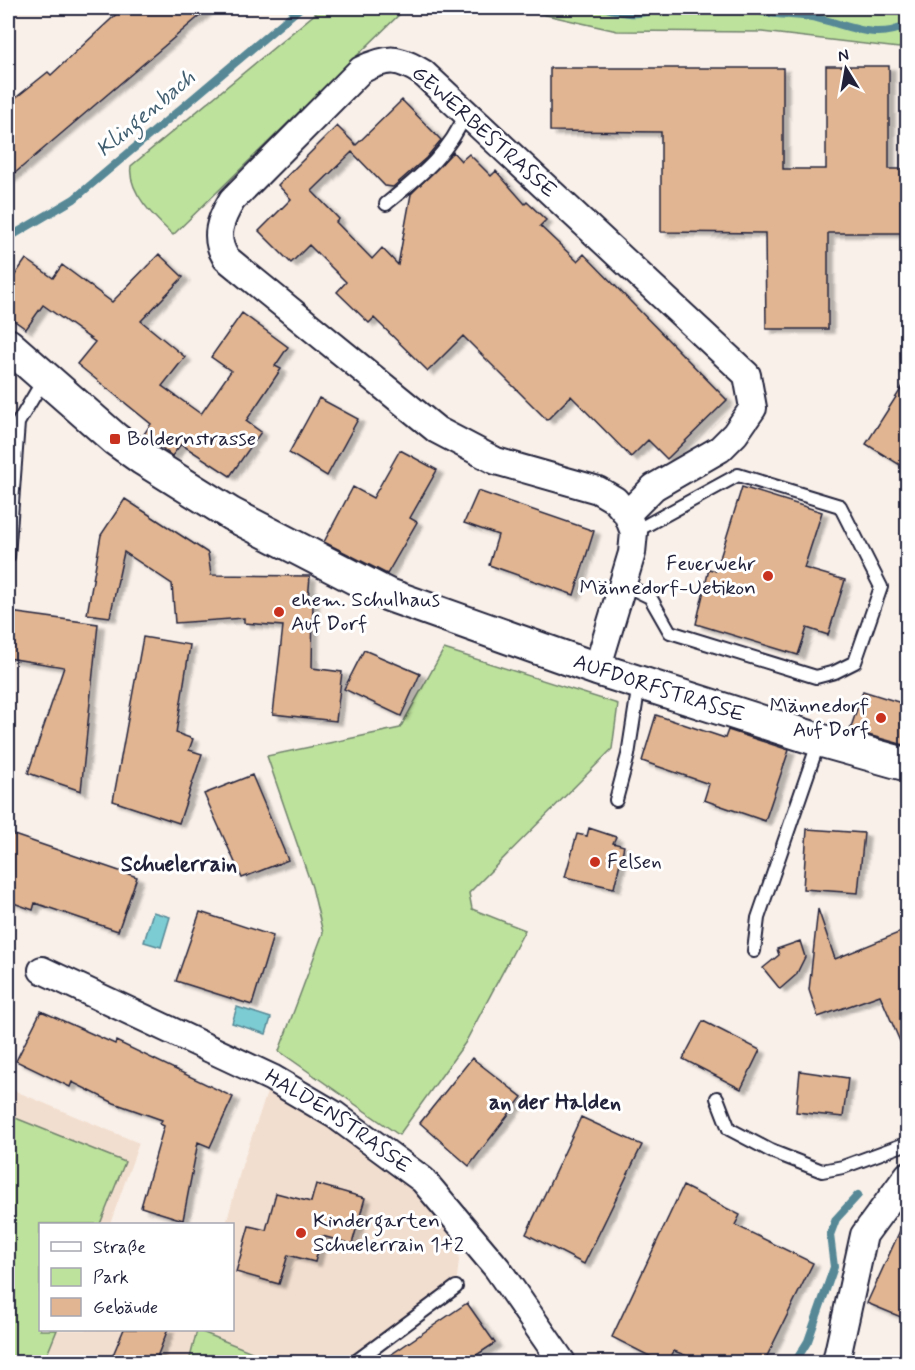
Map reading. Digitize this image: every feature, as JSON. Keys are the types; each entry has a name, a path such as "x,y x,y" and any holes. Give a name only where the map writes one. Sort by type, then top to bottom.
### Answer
{"street":[{"name":"GEWERBESTRASSE","path":"381,60 403,61 423,73 747,375 753,408 735,434 704,460 654,487 630,523 615,500 598,490 496,461 437,430 239,271 221,250 218,240 219,224 232,200 361,70 381,60"},
{"name":"AUFDORFSTRASSE","path":"8,345 115,439 231,514 386,594 448,618 597,669 819,740 908,765"},
{"path":"597,669 632,553 630,523"},
{"name":"HALDENSTRASSE","path":"42,970 272,1078 335,1115 423,1180 497,1268 562,1362"},
{"path":"836,1362 864,1235 908,1175"}],"lane":[{"path":"387,204 438,160 456,136 466,113"},
{"path":"8,557 18,423 44,379"},
{"path":"623,584 650,597 670,632 729,655 816,677 835,672 855,662 881,587 840,506 738,475 630,523"},
{"path":"616,800 628,755 639,682"},
{"path":"754,951 758,918 819,740"},
{"path":"717,1098 729,1129 771,1151 822,1171 843,1167 908,1143"},
{"path":"355,1362 456,1287"}],"shaded area":[{"path":"272,1078 463,1225 456,1287 355,1362 277,1362 201,1331 234,1331 234,1223 226,1223 242,1165"},
{"path":"8,1088 139,1143 110,1223 39,1223 39,1331 197,1331 189,1362 8,1362"}],"green space":[{"path":"322,8 406,8 173,235 151,213 138,195 133,186 131,166"},
{"path":"515,8 907,8 907,40 899,48 762,32 617,31"},
{"path":"444,649 618,704 612,749 469,893 472,909 525,930 465,1043 399,1135 279,1051 323,933 312,887 267,756 400,728"},
{"path":"8,1115 125,1162 100,1223 39,1223 39,1331 57,1331 44,1362 8,1362"},
{"path":"197,1331 200,1331 262,1356 263,1362 189,1362"}],"water":[{"path":"153,912 170,917 161,947 144,942"},
{"path":"237,1007 271,1018 266,1034 232,1023"}],"building":[{"path":"123,8 209,8 8,179 8,104 48,72 51,75"},
{"path":"826,66 889,66 889,169 908,169 908,233 828,233 828,329 766,329 765,233 661,232 661,132 550,131 550,68 783,68 783,169 826,169"},
{"path":"402,100 441,140 426,158 393,187 385,186 352,152 312,191 339,219 336,222 372,259 382,248 398,265 411,194 453,152 461,161 469,154 491,176 496,171 525,204 527,202 546,220 540,226 577,261 584,254 727,400 667,459 648,440 631,457 571,396 547,420 463,336 428,371 374,318 369,323 337,292 346,282 309,245 291,263 259,231 291,199 278,185 337,126 356,145"},
{"path":"159,254 183,277 141,321 185,357 162,386 201,414 231,371 211,357 242,313 288,347 275,366 281,369 246,421 261,432 230,476 181,444 172,456 144,434 151,424 77,364 95,342 43,305 26,329 8,316 8,285 26,259 53,278 62,265 112,302"},
{"path":"908,378 908,470 866,444"},
{"path":"319,398 358,419 327,476 289,453"},
{"path":"400,450 437,470 410,518 417,522 387,574 324,542 353,487 373,498"},
{"name":"Feuerwehr Männedorf-Uetikon","path":"742,487 822,512 804,568 845,580 828,635 807,628 798,655 696,624 709,569 716,571"},
{"path":"478,491 594,531 574,595 489,565 498,535 464,523"},
{"path":"125,499 208,553 211,575 310,576 308,600 313,600 312,668 342,672 336,721 273,714 283,626 244,623 244,618 175,623 172,584 124,552 110,617 87,614 101,535"},
{"path":"10,612 98,624 81,791 28,773 64,667 8,658"},
{"path":"143,637 190,645 176,733 193,739 189,750 202,754 179,823 113,801"},
{"path":"364,650 420,674 401,716 344,689"},
{"name":"Männedorf Auf Dorf","path":"863,691 908,705 908,746 850,730"},
{"path":"656,715 725,738 728,730 789,750 765,821 704,800 709,784 642,761"},
{"path":"252,775 288,860 242,878 204,794"},
{"name":"Felsen","path":"589,828 616,837 613,843 624,846 614,888 565,877 577,834 587,836"},
{"path":"807,829 864,833 858,893 803,889"},
{"path":"8,833 137,877 118,931 35,903 33,910 8,901"},
{"path":"818,909 835,959 908,929 908,1060 880,995 818,1017 809,990"},
{"path":"200,912 273,936 252,1005 176,981"},
{"path":"800,941 805,957 796,975 780,989 763,968 779,955 777,949"},
{"path":"41,1011 115,1044 116,1041 233,1097 210,1147 198,1142 183,1220 141,1207 164,1126 160,1124 162,1120 114,1103 72,1082 70,1087 16,1061"},
{"path":"703,1021 760,1050 741,1089 683,1059"},
{"path":"472,1058 522,1097 469,1166 420,1123"},
{"path":"800,1071 848,1078 843,1117 796,1112"},
{"path":"581,1117 642,1145 584,1264 526,1234"},
{"name":"Kindergarten Schuelerrain 1+2","path":"316,1184 365,1198 352,1244 322,1236 315,1262 288,1255 279,1284 236,1272 249,1226 266,1230 276,1193 311,1202"},
{"path":"683,1186 740,1215 735,1225 813,1263 764,1362 703,1362 674,1351 668,1362 661,1362 612,1337"},
{"path":"908,1213 908,1320 867,1303"},
{"path":"467,1303 495,1343 466,1362 380,1362"},
{"path":"123,1331 167,1331 155,1362 110,1362"}],"waterway":[{"name":"Klingenbach","path":"8,238 74,199 300,8"},
{"name":"Klingenbach","path":"606,8 633,13 756,10 812,17 871,32 895,30 908,25"},
{"path":"795,1362 808,1341 834,1267 830,1235 836,1219 858,1195"}],"place":[{"name":"Boldernstrasse","path":"115,439"},
{"name":"Feuerwehr Männedorf-Uetikon","path":"768,576"},
{"name":"ehem. Schulhaus Auf Dorf","path":"279,612"},
{"name":"Männedorf Auf Dorf","path":"881,718"},
{"name":"Felsen","path":"595,862"},
{"name":"Kindergarten Schuelerrain 1+2","path":"301,1233"}],"district":[{"name":"Schuelerrain","path":"179,865"},
{"name":"an der Halden","path":"555,1103"}]}
